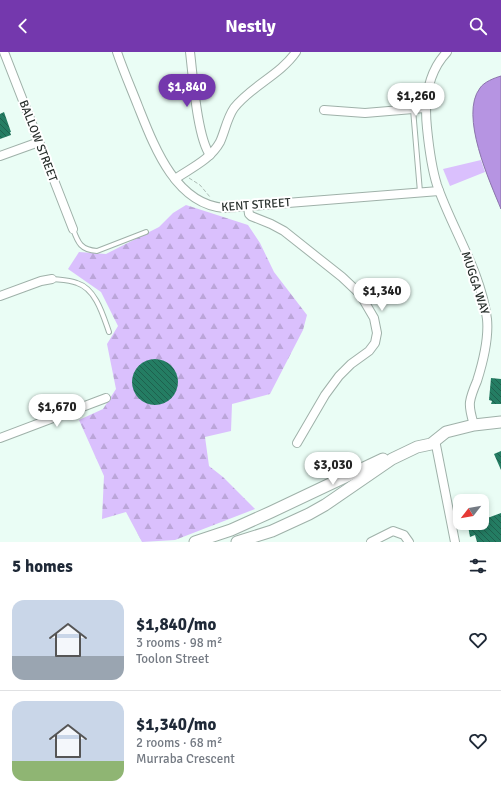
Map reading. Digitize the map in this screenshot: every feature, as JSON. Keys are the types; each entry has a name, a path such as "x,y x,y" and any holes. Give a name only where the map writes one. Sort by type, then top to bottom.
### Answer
{"street":[{"name":"BALLOW STREET","path":"4,52 73,229"},
{"name":"KENT STREET","path":"117,52 157,152 175,179 187,193 205,204 224,208 439,191"},
{"path":"190,52 200,125 205,149 210,155"},
{"path":"175,179 200,164 210,155 221,140 227,121 234,108 287,63 296,52"},
{"name":"MUGGA WAY","path":"447,52 436,66 431,78 425,108 430,158 439,191 477,282 486,314 487,337 479,372 470,401 470,411 474,426"},
{"path":"324,110 365,113 425,108"},
{"path":"0,156 39,142"},
{"path":"248,206 249,214 251,216 284,231 342,277 360,294 374,318 378,333 375,343 369,351 350,364 338,376 297,443"},
{"path":"0,296 41,281 52,279"},
{"path":"0,438 106,398"},
{"path":"237,542 272,531 309,514 392,460 417,447 430,444 446,432 501,422"},
{"path":"195,542 231,530 271,512 421,440 435,440"},
{"path":"435,440 455,542"},
{"path":"371,542 393,531 404,535 409,542"}],"lane":[{"path":"413,109 420,192"},
{"path":"73,229 77,240 83,248 90,251 97,251 146,232"},
{"path":"52,279 68,280 87,289 97,302 109,332"}],"path":[{"path":"188,178 200,185 211,197"}],"green space":[{"path":"481,160 485,172 450,186 443,169"},
{"path":"186,205 248,225 260,243 274,272 307,315 303,330 270,394 232,404 231,431 205,437 209,466 223,477 255,509 175,540 142,542 126,512 102,519 104,476 79,420 103,409 116,389 107,344 118,326 101,292 68,269 79,252 106,254 159,227 173,213"}],"shaded area":[{"path":"501,76 501,209 478,148 473,114 474,100 480,88 492,79"}],"building":[{"path":"4,112 11,135 0,139 0,114"},
{"path":"155,359 168,363 174,369 178,382 174,395 168,401 155,405 142,401 136,395 132,382 136,369 142,363"},
{"path":"491,378 501,379 501,404 491,404 492,401 489,400"},
{"path":"501,451 501,470 494,454"},
{"path":"501,513 501,542 477,542 475,535 470,537 469,530 489,530 489,517"}]}
